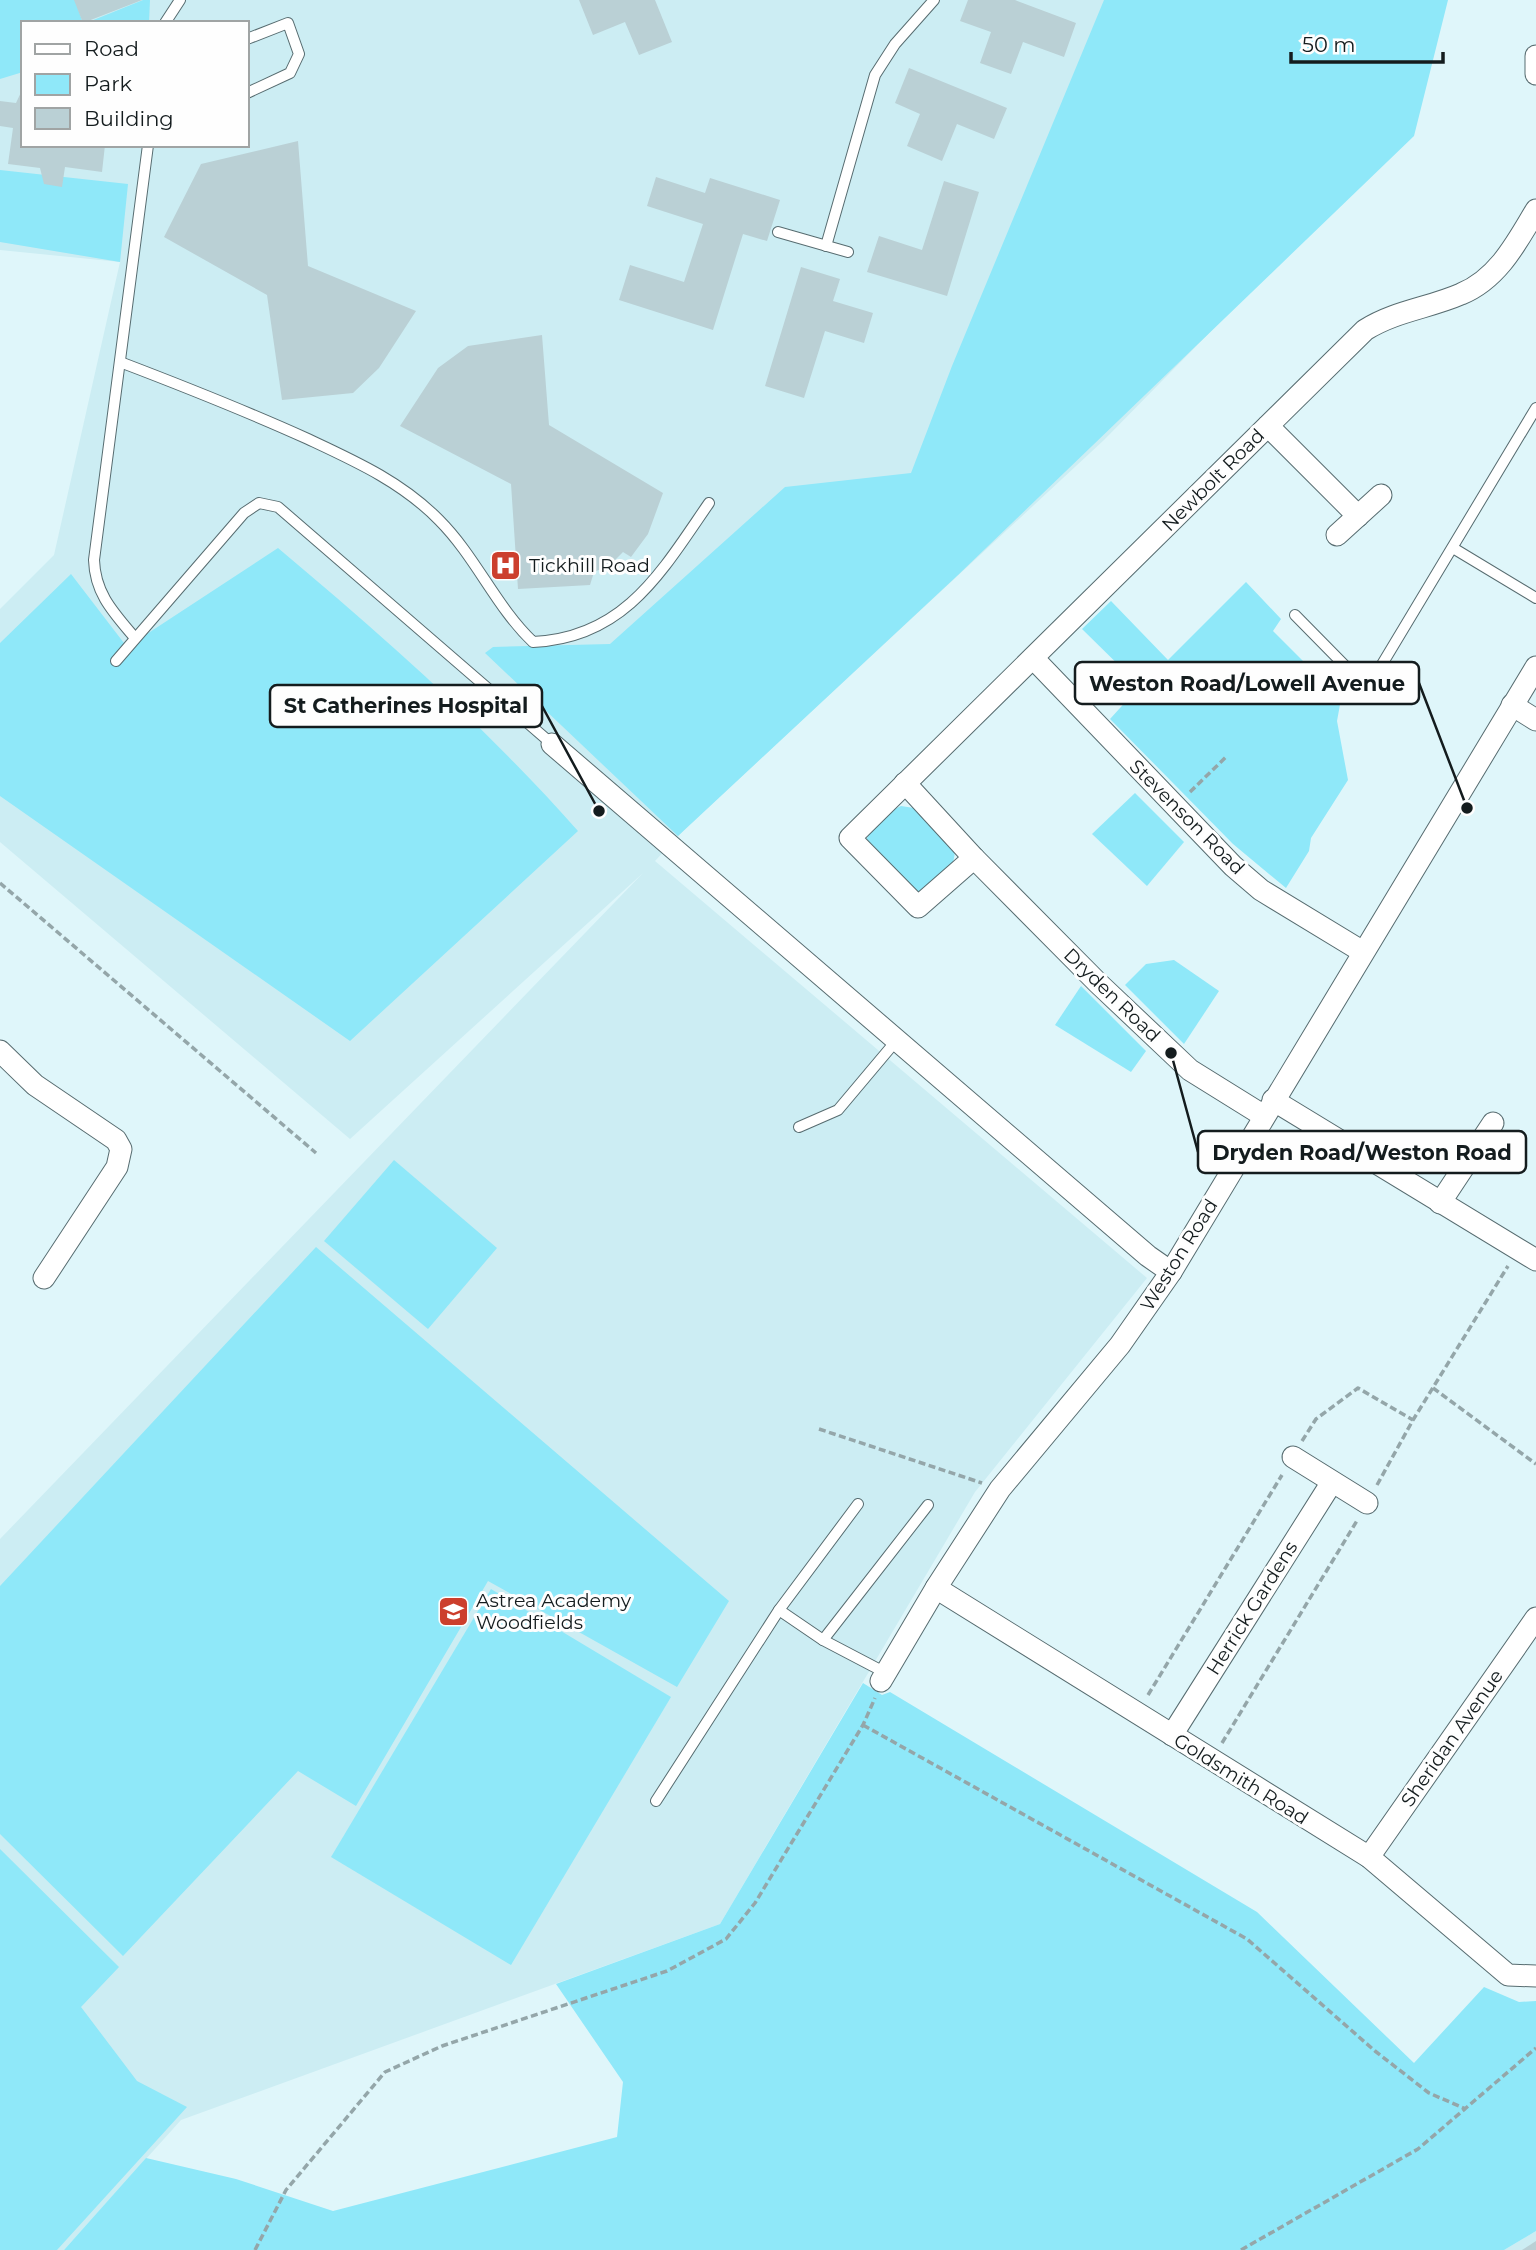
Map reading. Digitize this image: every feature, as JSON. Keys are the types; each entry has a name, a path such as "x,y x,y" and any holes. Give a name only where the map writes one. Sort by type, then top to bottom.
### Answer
{"street":[{"name":"Newbolt Road","path":"905,783 1365,330 1385,317 1462,294 1484,280 1508,257 1536,210"},
{"path":"1268,426 1358,516"},
{"path":"1337,536 1381,495"},
{"name":"Stevenson Road","path":"1033,658 1233,866 1261,890 1363,952"},
{"name":"Weston Road","path":"884,1677 936,1588 1000,1489 1120,1345 1171,1272 1536,667"},
{"path":"1512,705 1536,719"},
{"path":"552,744 896,1041 1171,1272"},
{"path":"905,783 853,833 850,838 852,843 918,907 974,858"},
{"name":"Dryden Road","path":"905,783 974,858 1098,984 1189,1070 1268,1108 1440,1203 1536,1260"},
{"path":"0,1051 35,1085 116,1140 121,1149 117,1167 44,1278"},
{"path":"1440,1203 1493,1123"},
{"path":"1293,1457 1367,1503"},
{"name":"Herrick Gardens","path":"1172,1735 1332,1482"},
{"name":"Goldsmith Road","path":"936,1588 1369,1857 1508,1975 1536,1976"},
{"name":"Sheridan Avenue","path":"1369,1857 1536,1619"}],"lane":[{"path":"166,21 180,0"},
{"path":"826,246 875,75 895,44 934,0"},
{"path":"248,39 288,23 299,54 290,73 248,93"},
{"path":"135,638 103,599 95,580 94,560 149,147"},
{"path":"778,232 848,252"},
{"path":"120,362 363,464 404,489 439,519 470,554 511,621 533,642 562,640 588,631 601,626 626,608 667,566 709,503"},
{"path":"1295,615 1358,679 1364,683 1372,681 1536,408"},
{"path":"116,661 244,513 259,503 278,507 552,744"},
{"path":"1453,548 1536,598"},
{"path":"799,1127 838,1111 896,1041"},
{"path":"656,1801 779,1610 858,1504"},
{"path":"823,1640 928,1505"},
{"path":"779,1610 884,1677"}],"path":[{"path":"1175,806 1226,757"},
{"path":"0,883 316,1153"},
{"path":"1137,1714 1316,1419 1358,1388 1413,1420"},
{"path":"1433,1388 1536,1464"},
{"path":"819,1429 1000,1489"},
{"path":"256,2250 286,2190 385,2072 442,2046 667,1971 726,1939 755,1903 863,1725 884,1677"},
{"path":"863,1725 1247,1938 1386,2060 1429,2093 1466,2109"},
{"path":"1241,2250 1418,2149 1536,2048"}],"shaded area":[{"path":"0,0 1435,0 1390,149 1104,440 684,830 655,861 1147,1278 975,1492 720,1924 181,2120 64,2250 0,2250 0,1539 643,873 350,1139 0,842 0,609 54,555 120,262 0,250"},
{"path":"1536,2231 1536,2250 1504,2250"}],"green space":[{"path":"0,0 75,0 82,21 21,21 21,73 0,79"},
{"path":"143,0 150,0 149,21 91,21"},
{"path":"1104,0 1448,0 1414,136 958,575 678,836 485,653 493,647 610,644 785,487 911,473 952,366"},
{"path":"0,170 128,184 120,262 0,242"},
{"path":"278,548 471,719 578,831 350,1041 0,796 0,643 71,574 127,647"},
{"path":"1246,582 1281,619 1273,631 1341,699 1337,721 1348,780 1311,838 1309,851 1286,888 1233,844 1110,719 1140,686 1082,629 1111,601 1168,660"},
{"path":"1135,793 1184,842 1147,886 1092,834"},
{"path":"901,806 914,808 954,848 955,855 949,870 937,882 916,894 865,843 880,821"},
{"path":"1174,960 1219,991 1184,1044 1125,985 1146,964"},
{"path":"1081,986 1146,1051 1131,1072 1055,1025"},
{"path":"394,1160 497,1248 428,1329 324,1241"},
{"path":"316,1247 729,1601 677,1687 488,1581 356,1806 298,1771 123,1956 0,1834 0,1586"},
{"path":"491,1589 671,1697 511,1965 331,1857"},
{"path":"863,1683 882,1695 890,1692 1257,1912 1414,2063 1484,1987 1519,2002 1536,2001 1536,2231 1504,2250 64,2250 146,2158 236,2179 333,2211 617,2137 623,2082 556,1984 720,1924"},
{"path":"0,1849 119,1967 81,2007 137,2081 187,2107 57,2250 0,2250"}],"building":[{"path":"74,0 142,0 88,21 82,21"},
{"path":"579,0 655,0 672,42 639,55 625,22 593,35"},
{"path":"968,0 1015,0 1076,23 1064,57 1023,42 1011,74 980,63 991,32 960,21"},
{"path":"909,68 1007,108 994,139 957,124 942,161 907,146 920,114 895,103"},
{"path":"21,92 21,147 105,147 102,172 65,167 62,187 44,184 40,168 8,164 13,128 0,126 0,101 16,103"},
{"path":"298,141 308,266 416,311 379,368 353,393 282,400 267,295 164,237 201,164"},
{"path":"656,177 705,193 710,178 780,200 767,241 743,234 713,330 619,300 630,265 684,282 703,224 647,206"},
{"path":"944,181 979,192 947,296 867,272 879,236 922,250"},
{"path":"801,267 840,279 833,301 873,313 864,343 825,331 804,398 765,386"},
{"path":"542,335 549,425 663,493 648,534 631,557 623,552 610,565 594,572 590,585 518,589 511,484 400,426 438,368 468,346"},
{"path":"1536,2241 1536,2250 1522,2250"}],"place":[{"name":"Tickhill Road","path":"506,565"},
{"name":"Weston Road/Lowell Avenue","path":"1467,808"},
{"name":"St Catherines Hospital","path":"599,811"},
{"name":"Dryden Road/Weston Road","path":"1171,1053"},
{"name":"Astrea Academy Woodfields","path":"453,1611"}]}
